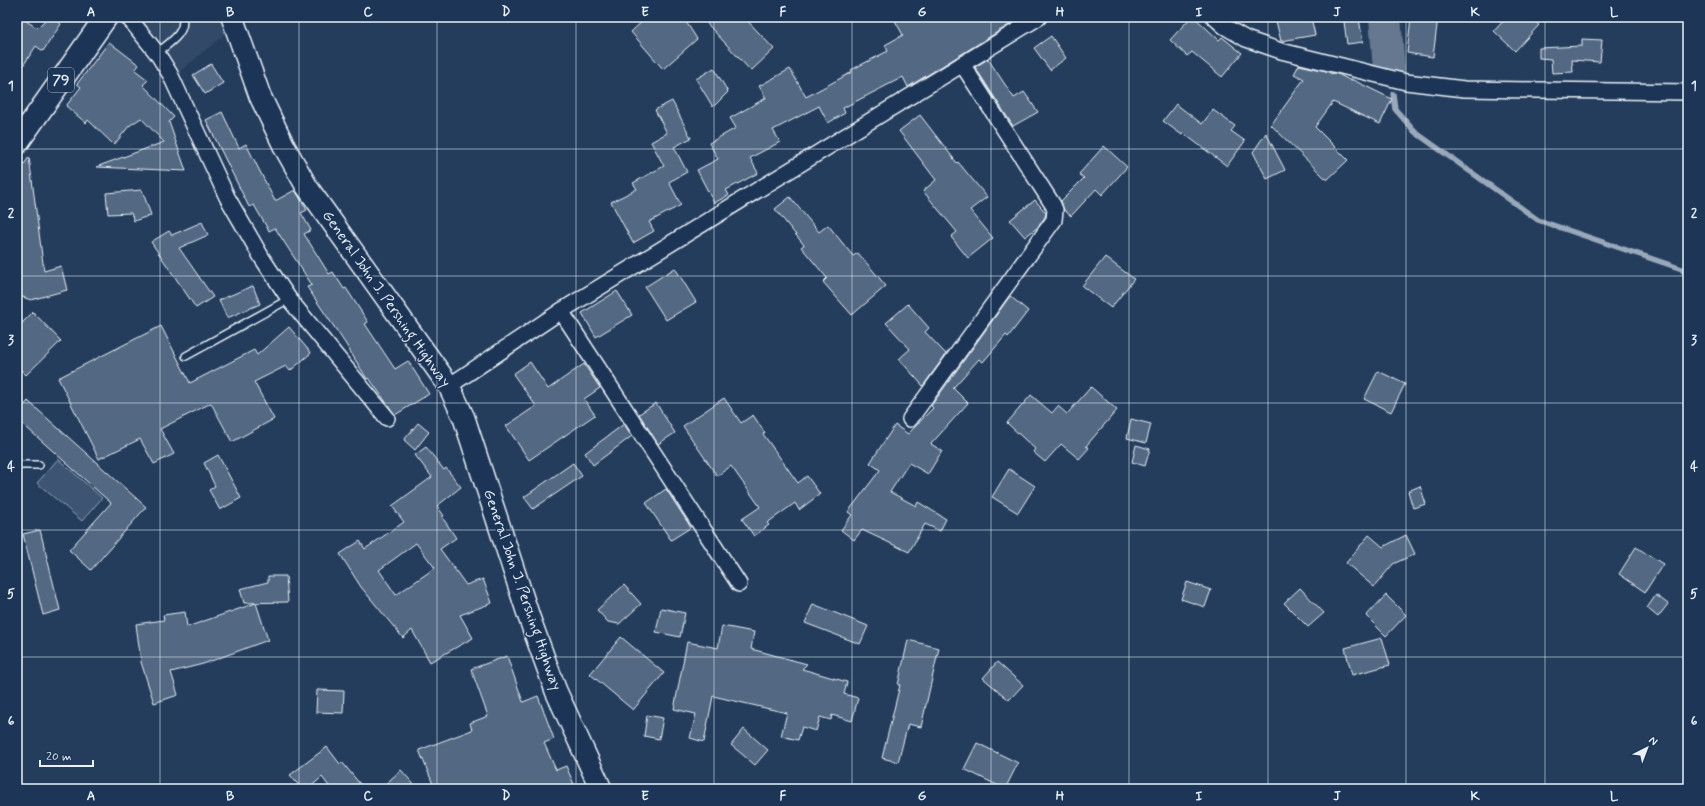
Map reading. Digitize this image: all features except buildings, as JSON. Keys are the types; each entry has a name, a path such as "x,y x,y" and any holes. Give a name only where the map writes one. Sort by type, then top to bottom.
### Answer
{"highway":[{"name":"79","path":"17,143 106,17"}],"main road":[{"name":"General John J. Pershing Highway","path":"232,17 260,96 285,148 307,187 449,386 464,418 529,617 556,691 601,789"}],"street":[{"path":"128,17 157,53 170,74 227,197 262,258 289,299 387,418"},
{"path":"449,386 561,311 1039,17"},
{"path":"1214,17 1224,26 1246,39 1281,51 1406,82 1464,89 1688,92"},
{"path":"910,419 1054,220 1055,215 1053,205 962,64"},
{"path":"561,311 739,584"}],"lane":[{"path":"157,53 182,30 184,24 182,17"},
{"path":"186,356 289,299"},
{"path":"17,465 40,465"}],"shaded area":[{"path":"139,17 219,17 225,34 179,72 162,45"},
{"path":"58,459 102,498 82,521 37,483"}],"waterway":[{"path":"1385,17 1389,70"},
{"path":"1393,94 1395,109 1415,132 1538,220 1682,269 1688,277"}]}
